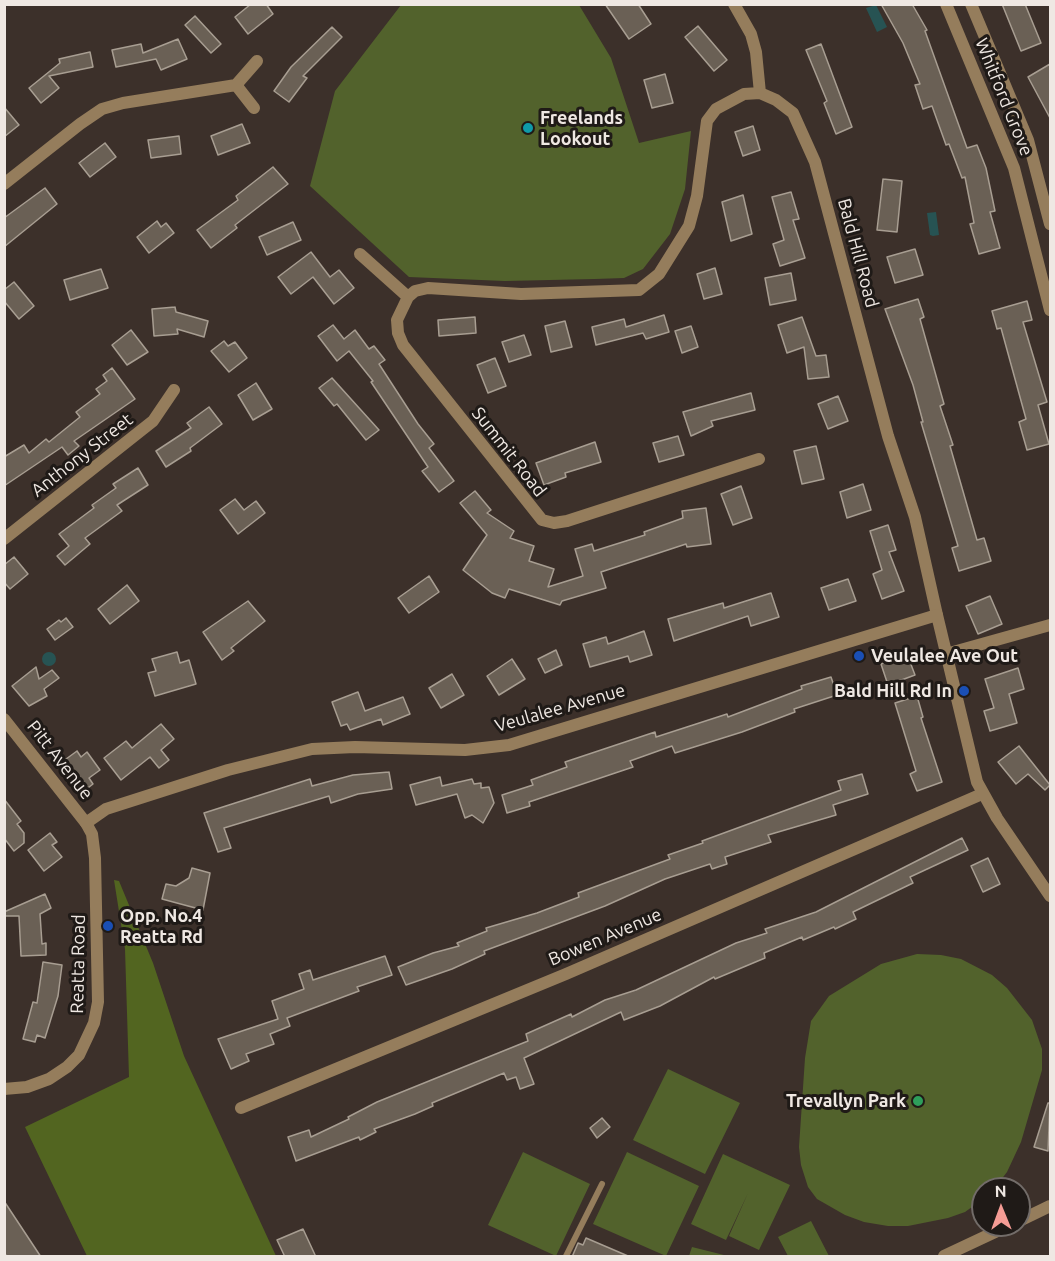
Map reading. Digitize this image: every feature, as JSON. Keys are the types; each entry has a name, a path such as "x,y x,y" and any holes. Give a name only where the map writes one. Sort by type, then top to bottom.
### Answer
{"street":[{"path":"360,254 408,297 415,291 428,288 521,294 639,290 649,285 676,250 690,226 707,121 716,109 730,101 744,94 760,93 756,52 751,34 734,4"},
{"name":"Whitford Grove","path":"946,4 1008,148 1050,310"},
{"name":"Whitford Grove","path":"971,4 1028,140 1050,224"},
{"path":"4,184 102,109 123,103 236,85 257,61"},
{"path":"236,85 254,108"},
{"name":"Bald Hill Road","path":"760,93 793,113 816,162 888,436 915,517 973,770 982,794 1050,896"},
{"name":"Summit Road","path":"408,297 397,321 398,333 403,345 542,520 554,523 567,521 759,459"},
{"name":"Anthony Street","path":"4,539 153,421 174,390"},
{"name":"Veulalee Avenue","path":"86,823 106,809 228,770 312,749 355,747 465,750 509,745 937,615"},
{"path":"946,654 1050,625"},
{"name":"Pitt Avenue","path":"4,719 86,823"},
{"name":"Bowen Avenue","path":"241,1108 566,974 982,794"},
{"name":"Reatta Road","path":"4,1089 27,1087 49,1079 67,1067 79,1054 94,1023 98,1002 96,869 92,834 86,823"},
{"path":"1031,1215 1050,1206"},
{"path":"944,1257 985,1237"}],"lane":[{"path":"566,1257 602,1184"}],"green space":[{"path":"401,5 579,5 611,58 639,143 691,131 685,189 670,234 643,269 624,278 595,279 505,281 409,277 310,186 335,91"},
{"path":"114,880 119,881 153,963 184,1056 276,1256 87,1256 25,1127 129,1077 125,949"},
{"name":"Trevallyn Park","path":"917,954 941,955 961,959 992,975 1007,988 1032,1020 1042,1049 1042,1070 1021,1142 1007,1172 1003,1177 971,1177 971,1208 965,1212 908,1226 888,1226 864,1222 845,1215 817,1199 808,1187 801,1165 799,1147 805,1058 811,1021 829,996 881,964"},
{"path":"668,1069 740,1103 705,1174 633,1140"},
{"path":"523,1152 590,1184 556,1256 488,1225"},
{"path":"627,1152 699,1186 666,1256 593,1224"},
{"path":"723,1154 790,1185 759,1250 729,1236 748,1193 726,1240 691,1224"},
{"path":"811,1221 829,1256 788,1256 778,1237"},
{"path":"692,1247 728,1256 689,1256"}],"water":[{"path":"876,5 887,27 877,32 866,8"},
{"path":"936,212 939,235 933,236 930,235 927,213"},
{"path":"49,652 54,654 56,659 54,664 49,666 44,664 42,659 44,654"}],"building":[{"path":"251,4 266,4 273,14 248,34 235,17"},
{"path":"605,4 638,4 651,24 629,39"},
{"path":"881,4 912,4 927,30 925,31 967,148 977,145 986,168 995,211 990,212 1000,248 979,254 970,224 974,223 965,177 962,178 949,144 946,145 932,106 923,109 915,85 920,84 903,43"},
{"path":"1002,4 1025,4 1041,43 1021,51"},
{"path":"195,16 221,44 211,53 185,25"},
{"path":"698,26 727,60 714,71 685,37"},
{"path":"332,27 342,37 303,76 307,78 289,102 274,91 291,67"},
{"path":"178,39 187,59 161,70 156,59 116,67 112,50 141,44 143,53"},
{"path":"821,44 852,127 836,134 824,103 827,101 806,50"},
{"path":"90,52 93,67 49,76 59,88 41,103 29,88 60,63 59,59"},
{"path":"1050,64 1050,118 1028,77"},
{"path":"665,74 673,103 652,108 644,80"},
{"path":"4,107 19,125 4,137"},
{"path":"242,124 250,143 218,155 211,136"},
{"path":"753,126 760,150 743,156 735,132"},
{"path":"179,136 181,154 151,158 148,140"},
{"path":"105,143 116,157 90,177 79,163"},
{"path":"273,167 288,184 235,225 237,228 211,248 197,230 238,200 236,196"},
{"path":"883,179 902,181 897,232 877,230"},
{"path":"45,188 57,204 4,247 4,218"},
{"path":"791,192 799,219 793,220 805,258 780,266 773,244 784,240 772,197"},
{"path":"743,195 752,234 731,241 722,202"},
{"path":"157,221 161,227 166,223 174,233 149,253 137,237"},
{"path":"293,222 301,240 267,255 259,237"},
{"path":"915,249 923,275 895,283 887,257"},
{"path":"311,252 330,277 339,270 354,288 334,304 313,277 291,294 278,277"},
{"path":"715,268 722,294 704,299 697,274"},
{"path":"101,269 108,288 70,300 64,280"},
{"path":"791,273 796,300 770,305 765,278"},
{"path":"14,282 34,306 19,319 4,301 4,290"},
{"path":"918,299 924,317 920,319 944,404 940,406 953,445 950,446 977,540 984,538 991,561 959,571 952,548 958,546 921,422 923,422 913,385 885,309"},
{"path":"1027,301 1032,320 1023,322 1047,402 1038,405 1049,444 1027,450 1019,422 1026,419 1001,328 997,329 992,311"},
{"path":"175,307 176,312 208,321 204,337 177,329 178,334 154,336 152,309"},
{"path":"664,315 669,332 646,339 643,333 596,345 592,327 624,319 626,327"},
{"path":"475,317 476,333 439,336 438,320"},
{"path":"802,317 816,356 826,355 829,377 808,379 804,347 787,353 778,325"},
{"path":"565,321 572,347 551,352 545,326"},
{"path":"333,325 344,339 355,330 369,349 374,346 385,360 379,364 418,424 434,444 429,448 454,481 439,492 422,471 428,467 371,382 373,381 349,351 337,361 318,336"},
{"path":"691,326 698,347 682,353 675,331"},
{"path":"131,330 148,352 127,365 112,345"},
{"path":"524,335 531,355 509,362 502,342"},
{"path":"224,341 228,346 235,342 247,358 229,372 211,351"},
{"path":"495,358 506,386 488,393 477,365"},
{"path":"112,368 135,399 74,441 79,446 68,455 62,447 4,486 4,457 24,445 29,453 46,439 49,442 80,417 76,412 100,394 96,389 107,381 103,375"},
{"path":"332,378 379,430 366,440 337,404 334,406 319,388"},
{"path":"256,383 272,409 253,420 238,395"},
{"path":"751,393 755,410 711,421 713,426 691,436 683,412"},
{"path":"838,396 848,421 828,429 818,404"},
{"path":"209,407 222,424 190,448 191,451 166,467 156,451 191,428 187,423"},
{"path":"678,436 684,455 659,462 653,443"},
{"path":"595,442 601,462 565,473 566,477 544,485 536,463"},
{"path":"816,446 824,479 802,484 794,451"},
{"path":"138,468 148,485 117,505 122,511 85,538 90,544 65,565 57,556 69,546 59,534 94,508 92,505 116,488 113,484"},
{"path":"863,484 871,510 847,518 840,492"},
{"path":"741,486 752,518 733,525 721,494"},
{"path":"475,491 491,510 487,513 514,531 510,538 534,546 529,561 554,569 548,587 583,576 575,549 592,544 594,551 645,535 644,532 683,518 682,511 706,508 711,544 687,547 686,544 601,572 606,588 562,601 560,605 509,589 505,598 492,593 463,570 487,535 460,503"},
{"path":"235,499 244,510 256,501 265,513 238,534 220,510"},
{"path":"888,525 896,550 889,552 904,591 882,599 873,574 882,570 870,531"},
{"path":"14,557 28,574 10,589 4,582 4,565"},
{"path":"429,576 439,592 409,613 398,598"},
{"path":"848,579 856,601 829,610 821,588"},
{"path":"127,585 139,601 110,624 98,609"},
{"path":"771,593 779,617 751,626 748,616 674,641 668,619 723,603 724,608"},
{"path":"990,596 1002,624 978,634 966,606"},
{"path":"248,601 265,621 231,648 234,651 222,660 203,632"},
{"path":"66,618 73,627 55,640 47,629"},
{"path":"644,631 652,655 630,662 628,656 590,667 583,644 606,637 608,644"},
{"path":"556,650 562,665 545,673 538,659"},
{"path":"177,652 180,663 189,660 196,684 155,696 148,673 156,671 152,659"},
{"path":"907,654 915,675 888,685 881,664"},
{"path":"512,659 525,679 499,695 487,676"},
{"path":"36,667 39,679 52,670 59,678 44,689 47,696 29,706 12,686"},
{"path":"1018,668 1024,689 1009,694 1017,723 990,731 984,711 994,708 985,679"},
{"path":"452,674 464,695 441,708 429,688"},
{"path":"831,677 837,695 794,709 795,712 742,732 675,753 672,746 630,761 633,767 529,802 530,806 507,813 502,795 533,785 531,780 567,767 565,762 655,732 656,737 727,714 728,717 802,689 801,686"},
{"path":"358,692 365,711 403,697 410,714 383,725 381,719 350,730 347,724 341,726 332,702"},
{"path":"917,696 923,717 921,718 942,782 917,791 910,774 916,771 895,703"},
{"path":"161,724 174,739 161,750 169,760 159,768 150,757 121,780 104,758 126,741 132,748"},
{"path":"1019,746 1050,785 1045,790 1028,774 1016,784 998,762"},
{"path":"77,751 81,757 87,752 100,770 89,778 93,784 84,791 62,762"},
{"path":"389,772 392,789 358,794 331,803 329,796 224,828 231,848 218,852 204,813 310,779 312,786 353,775"},
{"path":"862,774 868,794 833,805 836,815 768,835 771,842 725,857 727,864 712,869 710,864 665,879 605,906 484,951 485,954 452,969 406,985 398,967 433,953 459,946 457,943 487,931 486,928 537,913 579,897 578,893 670,859 668,855 703,843 702,841 841,790 838,781"},
{"path":"440,777 442,786 472,779 474,784 481,783 481,788 489,787 494,803 483,823 472,815 465,818 457,794 416,805 410,785"},
{"path":"4,799 21,821 17,824 24,833 24,843 14,851 4,838"},
{"path":"50,833 57,842 52,845 62,857 44,871 28,850"},
{"path":"962,838 968,850 910,877 913,883 853,912 856,919 835,929 834,927 803,940 802,937 764,953 765,958 715,979 714,977 660,1006 624,1020 621,1012 524,1058 534,1084 520,1089 516,1077 507,1080 504,1073 432,1103 433,1106 415,1114 374,1129 376,1132 360,1140 359,1137 296,1161 288,1137 309,1130 311,1137 349,1119 348,1117 377,1102 528,1041 526,1034 571,1014 572,1017 605,1000 636,990 736,943 767,933 765,929 816,912"},
{"path":"988,858 1000,884 983,892 971,866"},
{"path":"192,868 210,873 203,910 162,899 166,884 176,886 189,878"},
{"path":"45,894 51,908 40,914 42,944 46,943 46,955 21,956 19,916 4,916 4,912"},
{"path":"385,956 392,975 357,987 359,991 287,1018 290,1026 270,1034 274,1044 246,1054 249,1061 231,1069 218,1039 278,1019 272,1001 304,989 299,974 310,970 313,980"},
{"path":"43,962 62,965 58,996 45,1038 37,1035 35,1042 23,1039 33,1002 37,1003"},
{"path":"1048,1103 1050,1103 1048,1151 1034,1147"},
{"path":"602,1118 610,1127 597,1138 590,1128"},
{"path":"4,1201 41,1257 7,1257 4,1252"},
{"path":"303,1229 316,1257 285,1257 277,1240"},
{"path":"586,1238 628,1257 572,1257 578,1243 583,1245"}],"place":[{"name":"Freelands Lookout","path":"528,128"},
{"name":"Veulalee Ave Out","path":"859,656"},
{"name":"Bald Hill Rd In","path":"964,691"},
{"name":"Opp. No.4 Reatta Rd","path":"108,926"},
{"name":"Trevallyn Park","path":"918,1101"}]}
